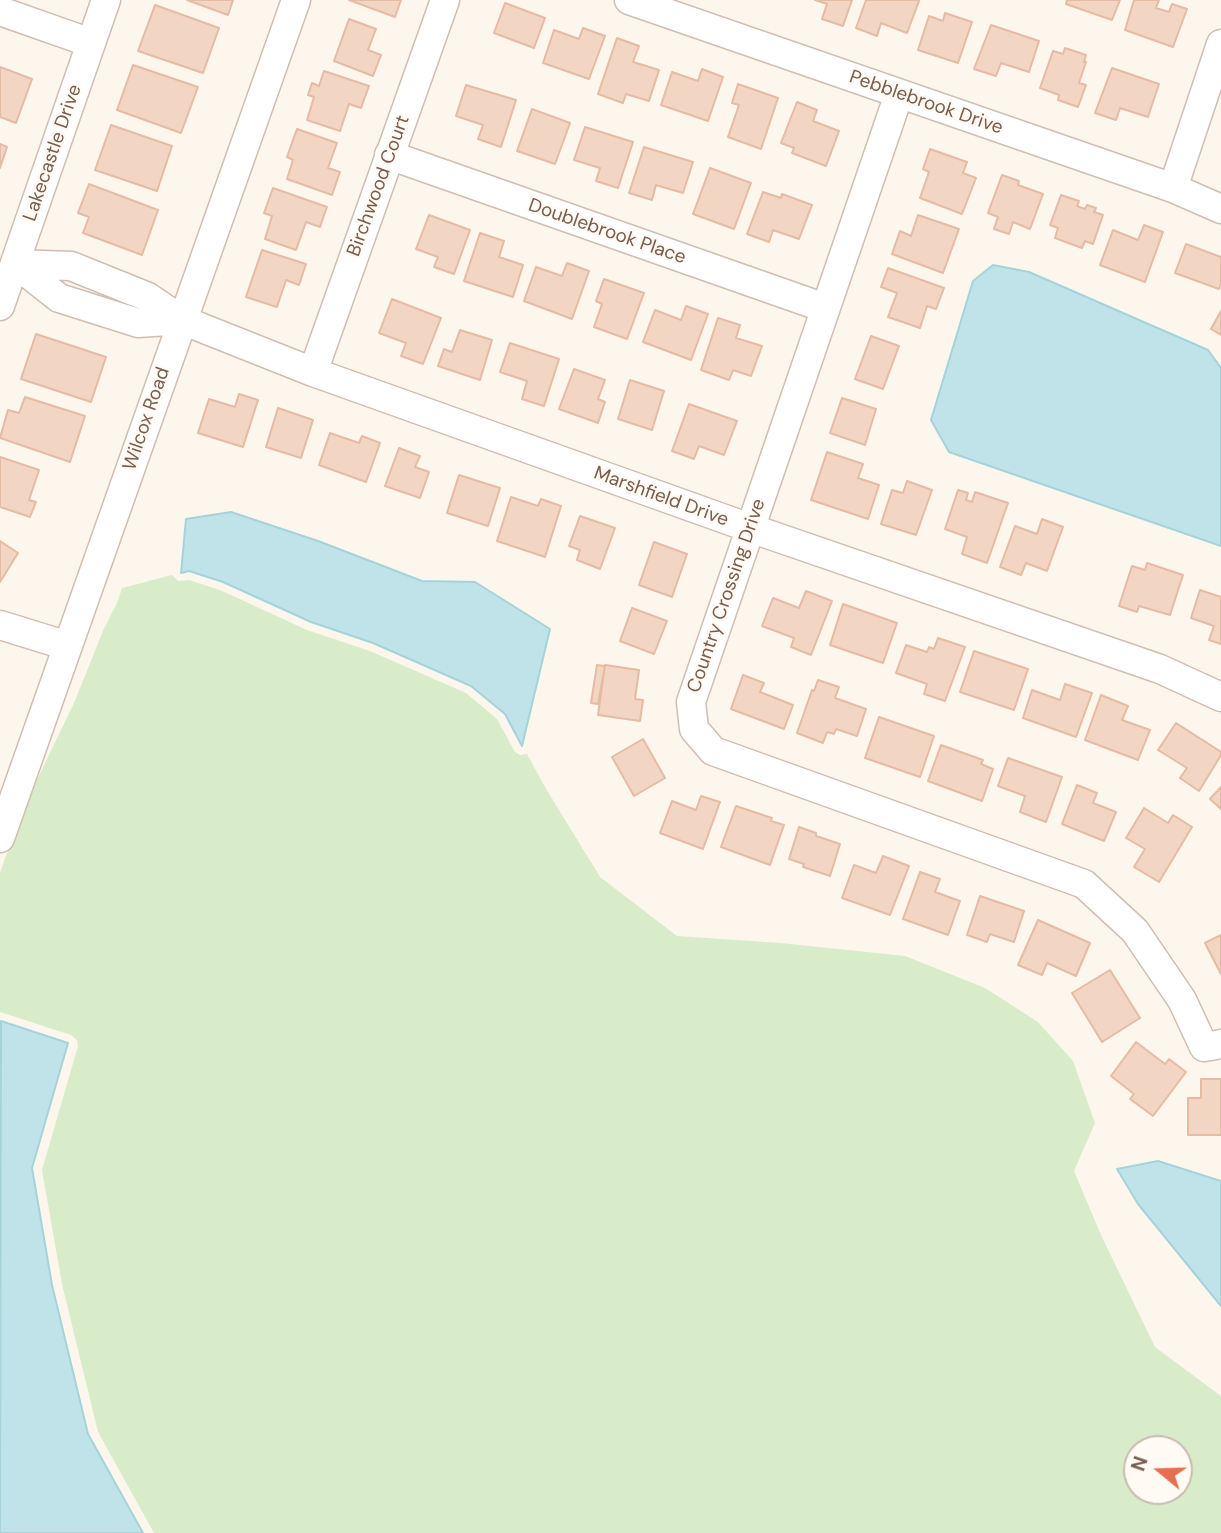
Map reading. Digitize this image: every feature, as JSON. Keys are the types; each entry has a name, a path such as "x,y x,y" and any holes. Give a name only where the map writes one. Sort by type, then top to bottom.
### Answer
{"street":[{"name":"Lakecastle Drive","path":"0,306 106,0"},
{"name":"Wilcox Road","path":"0,838 296,0"},
{"name":"Birchwood Court","path":"313,372 445,0"},
{"name":"Pebblebrook Drive","path":"629,0 678,8 899,94 1174,188 1221,209"},
{"path":"0,11 91,43"},
{"path":"1174,188 1221,44"},
{"name":"Country Crossing Drive","path":"899,94 691,702 694,729 713,751 1084,884 1135,931 1182,1000 1204,1047 1221,1044"},
{"name":"Doublebrook Place","path":"389,155 825,308"},
{"name":"Marshfield Drive","path":"16,264 59,298 138,323 182,320 313,372 750,528 1160,670 1221,697"},
{"path":"0,625 68,646"}],"green space":[{"path":"172,575 178,581 189,580 220,590 307,630 370,651 466,693 497,719 515,752 520,755 527,754 600,877 677,936 781,943 905,956 985,988 1038,1022 1073,1061 1095,1123 1074,1171 1101,1235 1155,1347 1221,1396 1221,1533 154,1533 98,1432 62,1284 42,1170 78,1046 77,1040 71,1035 0,1012 0,873 21,813 74,703 122,588"}],"water":[{"path":"993,265 1029,272 1208,350 1221,368 1221,546 949,452 931,420 973,281"},
{"path":"231,512 318,541 422,581 475,582 550,629 522,746 505,714 471,686 373,643 311,622 223,582 189,571 181,573 186,519"},
{"path":"1,1021 68,1043 32,1168 52,1285 88,1434 143,1533 0,1533"},
{"path":"1158,1161 1221,1181 1221,1306 1138,1204 1117,1169"}],"building":[{"path":"187,0 233,0 228,15"},
{"path":"349,0 401,0 395,17"},
{"path":"815,0 852,0 843,26 822,19 827,4"},
{"path":"866,0 919,1 907,33 881,23 877,36 856,28"},
{"path":"1067,0 1120,0 1112,20 1066,4"},
{"path":"1134,0 1159,0 1156,8 1169,12 1172,4 1187,9 1173,47 1125,30"},
{"path":"505,3 545,18 534,48 494,33"},
{"path":"155,5 219,28 203,73 138,51"},
{"path":"945,13 972,22 958,63 918,50 929,16 943,21"},
{"path":"349,19 376,29 368,50 381,55 373,76 334,61"},
{"path":"991,25 1039,41 1029,72 1001,63 996,76 974,69"},
{"path":"583,28 605,36 589,79 543,63 554,30 579,39"},
{"path":"617,38 639,46 633,62 659,70 649,101 626,94 623,103 598,94"},
{"path":"1065,48 1086,55 1079,83 1086,85 1078,107 1058,100 1059,95 1040,88 1053,51 1063,54"},
{"path":"133,65 198,87 181,133 117,110"},
{"path":"0,67 32,79 16,123 0,117"},
{"path":"1112,68 1159,84 1148,117 1120,108 1116,120 1095,113"},
{"path":"702,69 723,77 708,121 661,105 672,72 698,81"},
{"path":"324,71 369,86 361,108 349,104 340,131 307,120 314,97 308,95 312,83 319,86"},
{"path":"738,84 778,98 761,149 728,137 739,105 732,103"},
{"path":"466,85 516,100 501,147 478,139 483,125 456,116"},
{"path":"797,102 817,110 813,121 839,131 826,166 792,153 794,148 781,143"},
{"path":"532,109 570,123 555,164 517,151"},
{"path":"111,125 172,146 157,191 95,170"},
{"path":"585,127 633,142 618,188 596,181 600,168 574,160"},
{"path":"297,129 337,143 328,168 340,172 332,195 287,179 293,160 287,157"},
{"path":"0,144 7,147 0,168"},
{"path":"644,147 693,162 683,193 656,185 652,200 629,193"},
{"path":"930,149 967,162 963,173 976,178 962,214 920,198 929,172 923,169"},
{"path":"710,168 751,183 734,229 693,214"},
{"path":"1002,175 1019,181 1018,185 1043,194 1030,229 1013,222 1009,234 994,229 998,217 988,213"},
{"path":"89,184 158,210 142,255 83,233 89,217 78,213"},
{"path":"273,188 327,207 320,227 306,222 296,250 265,239 272,216 264,213"},
{"path":"763,192 781,198 782,194 812,205 799,239 773,230 769,242 747,234"},
{"path":"1061,195 1079,201 1077,206 1085,209 1087,205 1096,208 1094,212 1103,215 1093,244 1085,241 1082,248 1055,238 1058,228 1050,225"},
{"path":"429,215 470,230 454,274 434,267 438,257 416,249"},
{"path":"918,215 959,229 943,273 892,254 900,231 911,236"},
{"path":"1144,225 1163,232 1145,282 1100,265 1113,230 1138,240"},
{"path":"480,233 504,241 499,257 523,265 513,297 464,281"},
{"path":"1186,244 1221,257 1219,289 1175,273"},
{"path":"262,250 306,264 299,285 286,280 277,307 246,297"},
{"path":"567,263 589,271 572,319 524,301 536,267 562,276"},
{"path":"888,268 944,288 936,309 927,306 920,328 888,317 897,293 881,287"},
{"path":"604,279 644,293 627,339 594,327 602,304 596,301"},
{"path":"392,299 441,318 423,364 401,356 406,343 379,333"},
{"path":"686,306 708,314 691,360 643,342 655,310 681,320"},
{"path":"1221,311 1221,335 1211,329"},
{"path":"718,318 740,325 736,338 762,346 751,376 733,370 729,380 701,370"},
{"path":"460,330 492,340 480,380 438,366 444,349 452,352"},
{"path":"36,334 106,357 91,402 21,379"},
{"path":"871,336 899,346 883,389 855,379"},
{"path":"510,343 559,359 544,406 522,399 527,381 500,372"},
{"path":"574,369 605,380 598,399 605,402 598,423 559,409"},
{"path":"630,380 664,391 652,430 618,419"},
{"path":"239,394 258,400 243,447 198,433 209,399 235,407"},
{"path":"25,397 85,416 70,462 0,438 8,410 19,413"},
{"path":"842,398 876,409 865,445 830,433"},
{"path":"689,404 737,421 724,455 699,446 694,459 672,451"},
{"path":"278,408 313,420 301,458 266,447"},
{"path":"330,433 359,443 362,436 380,443 366,482 319,465"},
{"path":"399,448 420,456 415,467 429,472 420,498 385,486"},
{"path":"827,452 863,464 858,478 879,485 868,519 811,500"},
{"path":"0,457 39,470 29,500 36,502 30,517 0,507"},
{"path":"459,475 500,488 488,526 447,513"},
{"path":"907,481 932,490 916,535 881,524 892,490 903,493"},
{"path":"958,490 968,493 966,500 972,502 975,492 1008,503 987,563 962,554 967,537 945,529"},
{"path":"511,497 538,506 541,499 561,506 545,557 497,541"},
{"path":"580,516 615,528 600,569 577,560 580,550 569,546"},
{"path":"1042,519 1063,527 1047,571 1026,563 1021,575 1000,567 1015,526 1037,534"},
{"path":"0,541 18,553 0,582"},
{"path":"654,542 687,554 672,597 639,585"},
{"path":"1147,563 1183,575 1170,615 1139,606 1137,612 1119,606 1132,566 1145,570"},
{"path":"1200,590 1221,597 1221,644 1209,640 1214,626 1191,618"},
{"path":"806,591 832,601 811,655 791,647 794,638 762,626 773,598 799,608"},
{"path":"843,604 897,623 883,663 830,645"},
{"path":"632,608 667,621 654,654 620,641"},
{"path":"938,638 965,647 945,701 924,694 927,684 896,673 906,645 927,652 929,647 934,649"},
{"path":"974,651 1028,669 1014,710 960,692"},
{"path":"597,665 605,666 598,704 591,703"},
{"path":"605,665 639,670 635,699 643,700 640,721 598,715"},
{"path":"743,675 764,683 760,692 793,705 784,729 731,709"},
{"path":"818,680 839,687 835,698 866,709 857,736 836,729 834,734 827,732 823,743 797,733"},
{"path":"1065,684 1092,693 1076,737 1023,718 1032,690 1060,700"},
{"path":"1101,695 1128,706 1122,720 1150,730 1138,760 1085,740"},
{"path":"879,717 934,736 920,777 865,758"},
{"path":"1176,723 1221,752 1199,791 1180,778 1187,768 1158,750"},
{"path":"643,739 665,778 634,796 612,757"},
{"path":"941,745 983,760 981,764 993,769 982,801 928,781"},
{"path":"1008,758 1062,777 1046,822 1020,812 1025,796 998,786"},
{"path":"1077,785 1097,793 1093,803 1116,812 1104,841 1062,824"},
{"path":"1221,787 1221,809 1210,799"},
{"path":"701,796 720,802 703,849 660,833 672,801 696,810"},
{"path":"736,806 784,825 770,865 721,847"},
{"path":"1144,808 1168,823 1173,815 1192,827 1159,882 1134,867 1145,849 1126,838"},
{"path":"799,827 840,844 830,876 789,859"},
{"path":"883,856 909,866 890,915 842,898 854,865 876,873"},
{"path":"920,872 940,879 935,892 960,901 948,935 903,919"},
{"path":"980,896 1024,911 1014,942 990,934 987,942 967,935"},
{"path":"1038,920 1090,943 1076,976 1047,963 1042,975 1018,965"},
{"path":"1221,935 1221,974 1205,943"},
{"path":"1110,970 1140,1018 1102,1042 1072,993"},
{"path":"1136,1042 1165,1064 1169,1059 1186,1072 1153,1116 1130,1099 1134,1094 1111,1076"},
{"path":"1201,1079 1221,1079 1221,1135 1188,1135 1188,1098 1201,1098"}]}
